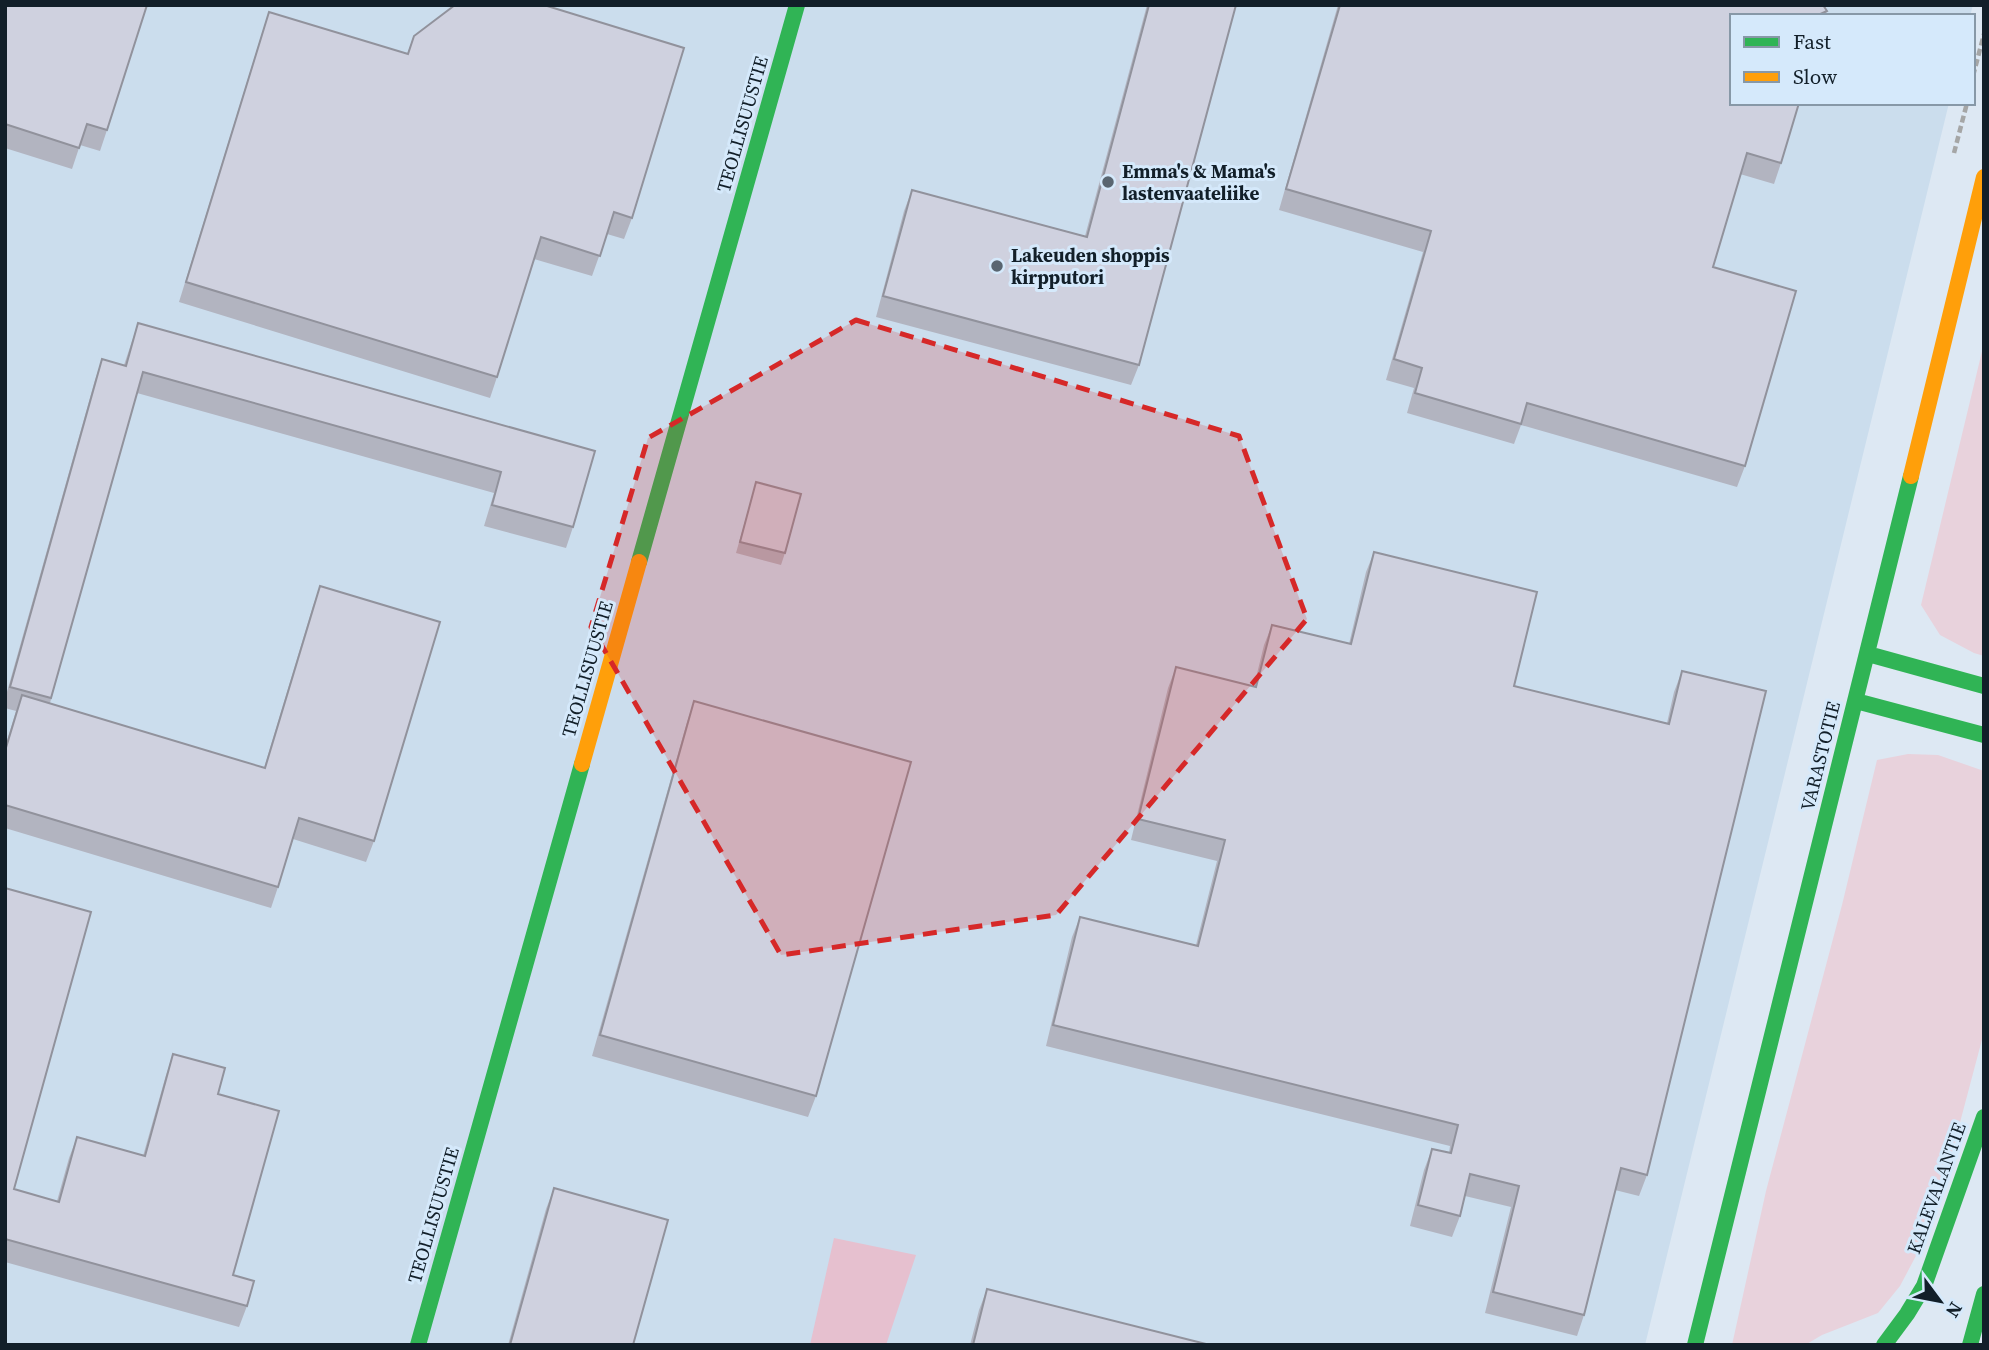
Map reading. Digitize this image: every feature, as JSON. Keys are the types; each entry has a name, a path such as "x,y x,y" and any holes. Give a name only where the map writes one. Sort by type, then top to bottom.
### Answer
{"street":[{"name":"TEOLLISUUSTIE","path":"418,1345 797,5"},
{"name":"VARASTOTIE","path":"1695,1345 1984,177"},
{"path":"1868,654 1984,686"},
{"path":"1856,701 1984,735"},
{"name":"KALEVALANTIE","path":"1884,1345 1924,1286 1984,1116"},
{"path":"1969,1345 1984,1294"}],"path":[{"path":"1975,68 1984,34"}],"highlighted area":[{"path":"856,320 1239,436 1307,619 1056,915 781,955 591,627 648,438"}],"shaded area":[{"path":"5,5 1973,5 1971,14 1730,14 1730,105 1949,105 1645,1345 5,1345"},
{"path":"1984,343 1984,656 1940,635 1921,605"},
{"path":"1908,754 1938,755 1984,771 1984,1032 1945,1179 1918,1252 1900,1286 1878,1313 1822,1335 1805,1345 1732,1345 1766,1191 1842,905 1877,760"},
{"path":"834,1238 916,1255 886,1345 810,1345"}],"building":[{"path":"5,5 147,5 107,130 87,124 79,148 5,124"},
{"path":"455,5 544,5 684,48 632,218 614,212 600,256 541,237 497,377 186,282 269,12 408,54 414,36"},
{"path":"1149,5 1236,5 1139,365 883,296 912,190 1087,237"},
{"path":"1340,5 1823,5 1827,11 1820,14 1730,14 1730,105 1798,105 1781,163 1747,153 1713,267 1796,291 1745,466 1527,403 1521,424 1415,393 1422,368 1394,359 1431,231 1286,189"},
{"path":"138,323 595,451 573,527 492,505 501,472 143,372 51,698 10,687 102,359 126,366"},
{"path":"756,482 801,494 785,553 740,542"},
{"path":"1374,552 1537,592 1514,686 1669,724 1682,671 1766,691 1647,1175 1621,1168 1584,1315 1493,1292 1519,1186 1470,1174 1460,1216 1418,1205 1432,1149 1451,1153 1458,1125 1053,1025 1080,917 1198,946 1225,840 1138,819 1176,667 1256,687 1272,625 1351,644"},
{"path":"320,586 440,622 374,841 299,818 278,887 5,805 5,751 22,695 265,768"},
{"path":"694,701 911,762 816,1096 600,1035"},
{"path":"5,888 91,912 14,1189 59,1202 77,1137 145,1156 173,1054 225,1068 218,1094 279,1111 233,1275 254,1281 247,1306 5,1239"},
{"path":"554,1188 668,1220 633,1345 510,1345"},
{"path":"987,1289 1210,1345 973,1345"}],"traffic: fast":[{"path":"639,562 797,5"},
{"path":"1695,1345 1911,476"},
{"path":"1868,654 1984,686"},
{"path":"1856,701 1984,735"},
{"path":"418,1345 582,764"},
{"path":"1884,1345 1924,1286 1984,1117"},
{"path":"1970,1345 1984,1294"}],"traffic: slow":[{"path":"1911,476 1984,177"},
{"path":"582,764 639,562"}],"place":[{"name":"Emma's & Mama's lastenvaateliike","path":"1108,182"},
{"name":"Lakeuden shoppis kirpputori","path":"997,266"}]}
